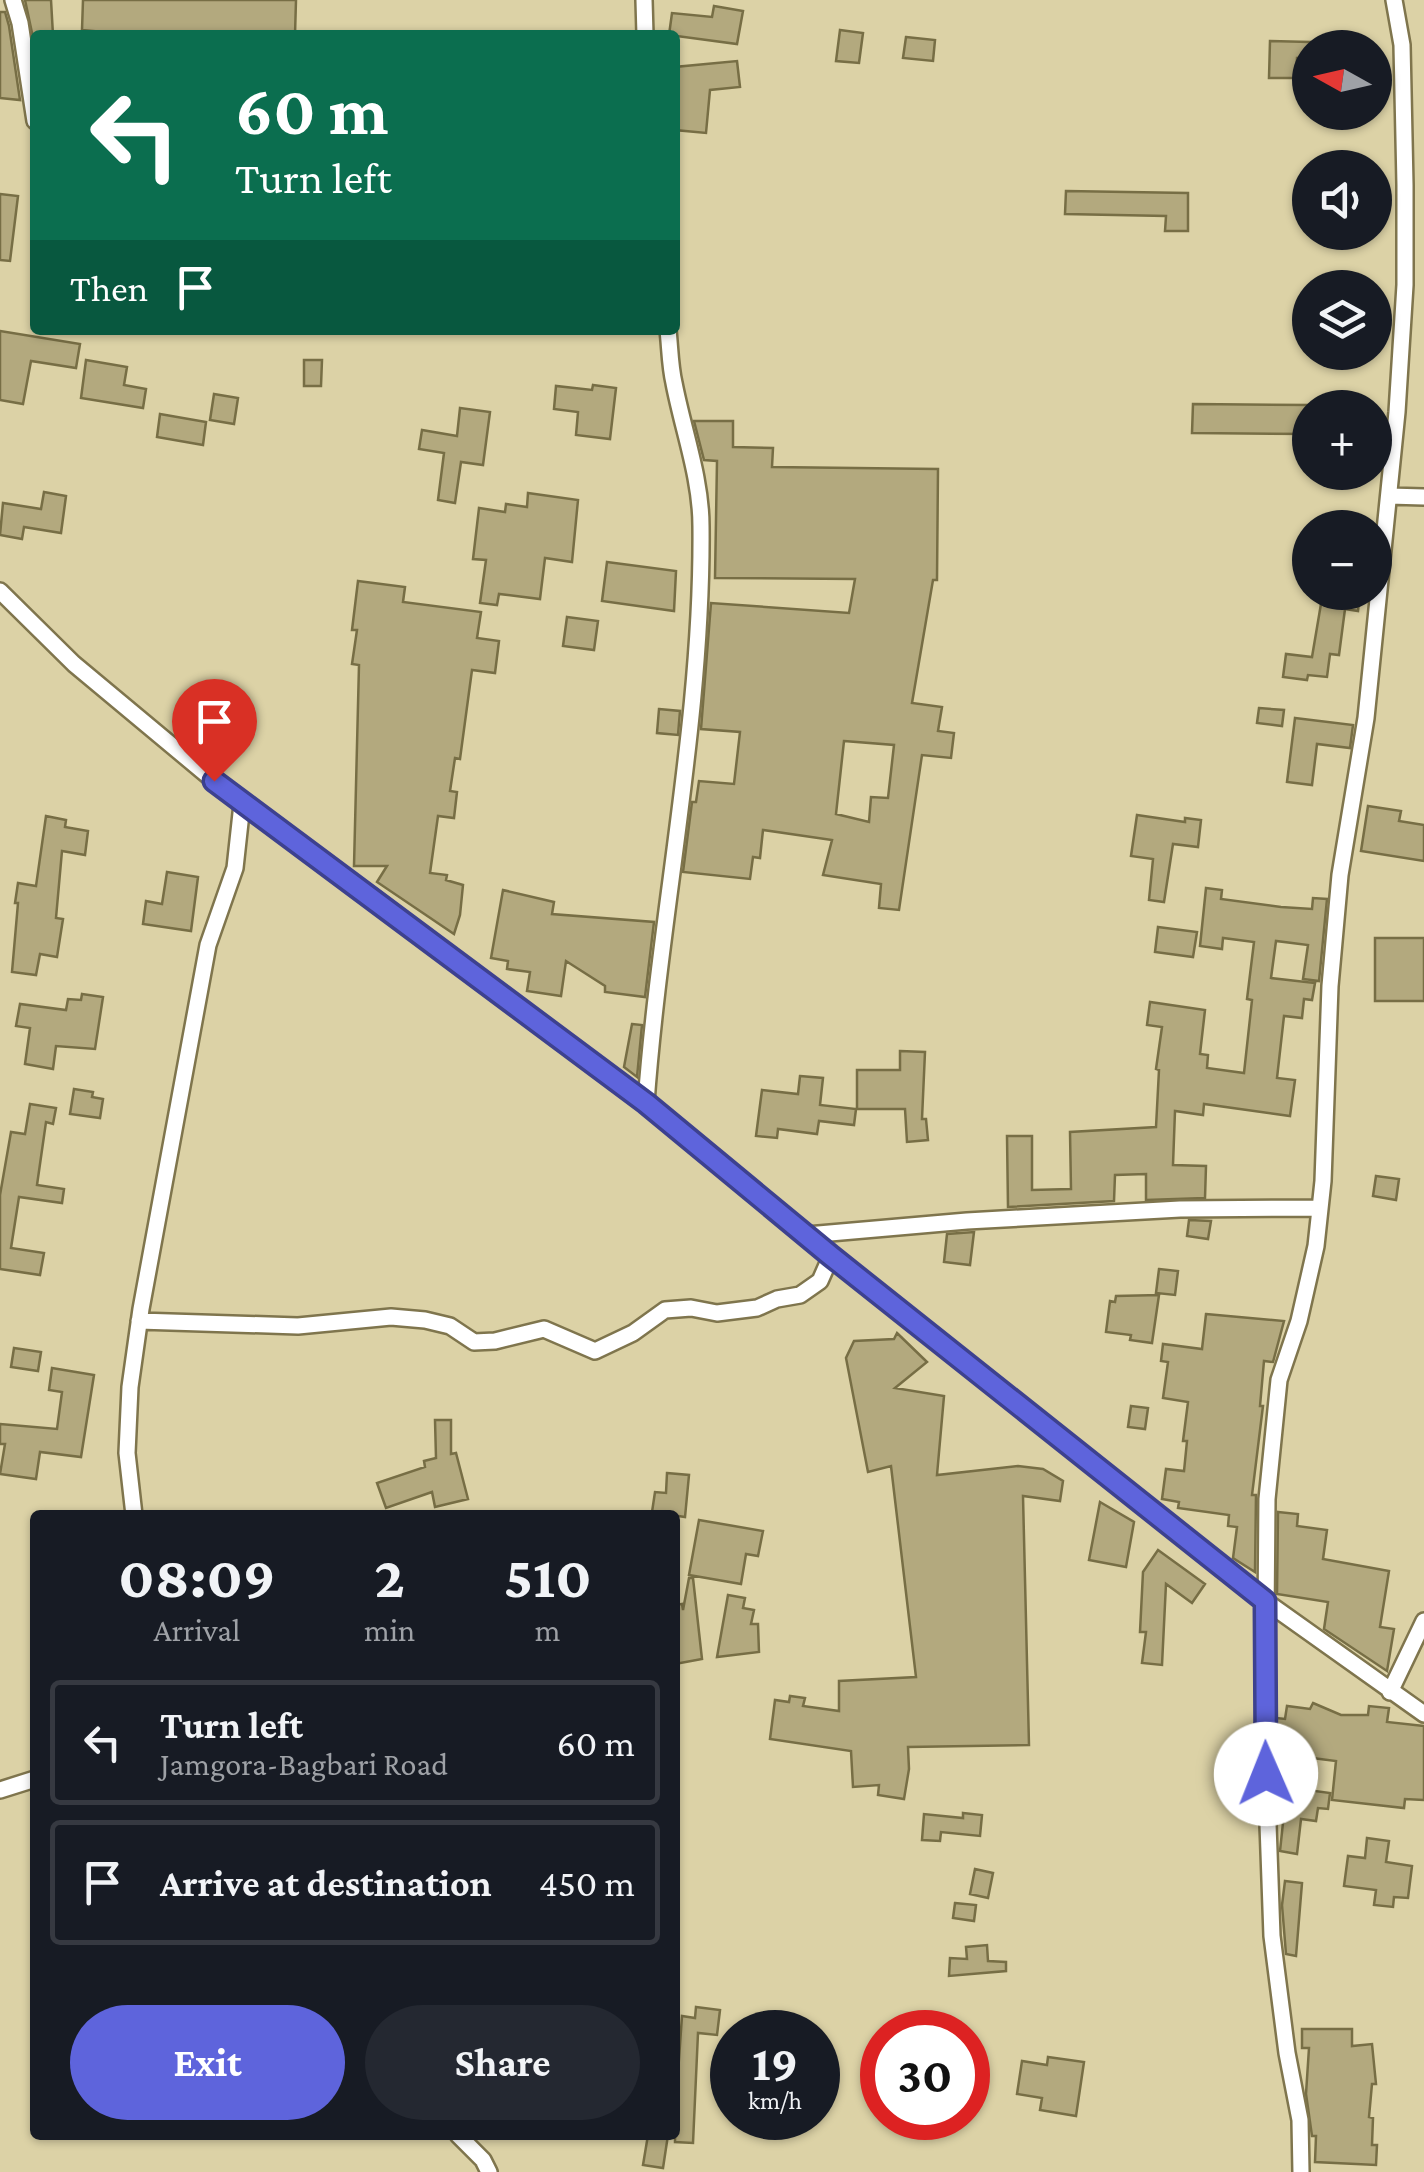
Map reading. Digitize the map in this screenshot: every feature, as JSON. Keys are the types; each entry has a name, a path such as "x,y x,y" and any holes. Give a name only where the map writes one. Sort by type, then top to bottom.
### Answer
{"street":[{"path":"644,0 646,30"},
{"path":"1301,2172 1300,2120 1272,1936 1265,1740 1267,1499 1276,1398 1316,1246 1340,875 1366,718 1389,496 1405,285 1402,45 1394,0"},
{"path":"9,3 30,98"},
{"path":"646,1103 654,997 693,690 700,588 701,520 673,381 668,335"},
{"path":"1389,496 1424,496"},
{"path":"0,592 74,664 242,804 373,897 646,1103 831,1256 1265,1601 1424,1714"},
{"path":"133,1510 127,1453 139,1321 208,945 235,868 242,804"},
{"path":"807,1235 1122,1212 1320,1208"},
{"path":"139,1321 298,1326 391,1317 450,1326 474,1342 496,1341 544,1329 595,1351 632,1333 665,1310 690,1308 717,1313 758,1308 776,1299 800,1295 820,1282 831,1256"},
{"path":"1390,1692 1424,1621"},
{"path":"0,1790 30,1781"},
{"path":"463,2140 489,2172"}],"building":[{"path":"25,0 51,0 53,30 31,30"},
{"path":"83,0 296,0 295,30 82,30"},
{"path":"714,6 743,11 737,44 680,36 680,30 670,30 672,13 712,17"},
{"path":"0,12 5,12 9,26 20,100 0,98"},
{"path":"840,30 863,33 859,63 836,61"},
{"path":"906,37 935,40 933,61 903,58"},
{"path":"1270,41 1292,42 1292,78 1269,78"},
{"path":"737,61 740,87 710,90 706,133 680,130 680,67"},
{"path":"1066,191 1188,193 1188,231 1165,231 1166,216 1065,214"},
{"path":"0,194 18,196 10,261 0,260"},
{"path":"0,331 80,344 76,368 31,361 23,404 0,400"},
{"path":"86,360 127,367 124,385 146,389 143,408 81,398"},
{"path":"304,360 322,360 321,386 304,386"},
{"path":"593,385 616,388 610,439 576,435 578,412 554,409 556,386 592,390"},
{"path":"214,394 238,398 234,424 210,420"},
{"path":"1193,404 1292,405 1292,434 1192,433"},
{"path":"460,408 490,412 483,465 461,462 455,503 438,500 444,453 419,449 422,430 457,436"},
{"path":"160,414 206,422 203,445 157,437"},
{"path":"694,421 733,421 733,447 773,448 772,467 938,469 937,580 933,580 912,703 942,707 938,731 954,733 951,758 922,755 899,910 879,908 881,884 823,875 832,840 763,830 760,858 753,857 750,879 683,872 692,802 696,802 699,781 734,784 740,732 701,729 711,603 849,613 855,579 715,578 717,461 704,460","holes":["844,741 894,745 888,798 871,797 869,822 836,814"]},
{"path":"44,492 66,496 61,533 24,527 22,539 0,535 3,503 41,509"},
{"path":"528,493 578,500 572,562 545,558 540,599 499,594 497,605 480,603 486,560 473,559 479,508 505,512 506,504 527,507"},
{"path":"607,562 676,571 674,611 602,601"},
{"path":"358,581 405,587 403,602 481,612 477,638 499,641 495,673 472,670 460,759 455,758 450,791 457,792 454,818 438,816 430,873 447,875 446,880 463,885 454,934 377,882 387,866 354,866 359,665 352,664 357,630 352,630"},
{"path":"1320,610 1345,610 1339,655 1330,654 1327,677 1283,677 1286,654 1312,657"},
{"path":"567,617 598,621 594,650 563,646"},
{"path":"1259,708 1284,710 1282,726 1257,723"},
{"path":"659,709 680,711 678,735 657,733"},
{"path":"1295,718 1353,725 1350,748 1317,744 1312,785 1287,782"},
{"path":"1368,806 1401,811 1399,821 1424,825 1424,861 1361,851"},
{"path":"1137,815 1185,822 1185,818 1201,820 1198,847 1173,844 1164,902 1149,900 1153,859 1131,856"},
{"path":"46,816 66,820 65,827 88,831 85,855 62,851 56,918 63,919 57,957 40,954 36,975 12,972 18,883 36,886"},
{"path":"167,872 198,877 191,931 143,924 146,901 162,904"},
{"path":"1206,888 1222,890 1221,899 1281,907 1312,909 1313,898 1327,899 1319,981 1303,979 1308,945 1276,941 1271,978 1315,983 1312,1000 1304,999 1302,1018 1284,1016 1277,1078 1295,1080 1290,1116 1204,1104 1203,1115 1175,1111 1173,1165 1206,1166 1205,1198 1146,1200 1146,1174 1115,1175 1114,1201 1008,1207 1007,1136 1032,1136 1032,1190 1071,1189 1070,1132 1156,1127 1156,1069 1162,1027 1147,1025 1150,1002 1205,1010 1200,1054 1208,1055 1207,1068 1244,1073 1254,942 1223,938 1222,949 1200,946"},
{"path":"503,890 554,902 552,914 654,922 645,997 605,992 605,986 566,961 561,996 527,991 530,972 507,969 508,961 491,958"},
{"path":"1158,927 1197,932 1193,957 1155,952"},
{"path":"1375,938 1424,938 1424,1001 1375,1001"},
{"path":"82,994 103,997 95,1049 56,1046 53,1069 25,1064 30,1028 16,1026 20,1004 66,1010 68,999 81,1000"},
{"path":"632,1024 642,1025 637,1077 624,1067"},
{"path":"900,1051 925,1052 922,1119 926,1119 928,1140 907,1142 905,1109 857,1109 857,1070 900,1070"},
{"path":"800,1076 823,1078 820,1105 856,1109 854,1125 819,1121 817,1134 778,1129 777,1138 756,1136 762,1090 798,1094"},
{"path":"74,1089 93,1092 92,1097 103,1099 100,1118 70,1114"},
{"path":"30,1104 56,1108 53,1124 46,1122 37,1185 64,1189 62,1203 19,1197 11,1248 44,1253 40,1275 0,1269 0,1195 11,1132 25,1134"},
{"path":"1376,1176 1399,1179 1396,1200 1373,1196"},
{"path":"1189,1220 1211,1221 1208,1239 1187,1236"},
{"path":"974,1232 970,1265 944,1262 947,1234"},
{"path":"1159,1269 1178,1271 1175,1295 1156,1293"},
{"path":"1159,1295 1152,1343 1106,1332 1110,1301 1115,1302 1116,1296"},
{"path":"1206,1314 1284,1321 1273,1362 1264,1361 1263,1406 1252,1495 1256,1495 1255,1572 1233,1558 1237,1527 1228,1526 1229,1515 1178,1508 1179,1502 1162,1499 1166,1469 1184,1471 1188,1402 1163,1398 1168,1362 1161,1361 1163,1344 1202,1349"},
{"path":"897,1333 927,1362 895,1388 944,1396 937,1475 1018,1466 1043,1469 1063,1481 1060,1501 1023,1496 1029,1745 908,1747 904,1799 878,1795 879,1785 853,1787 851,1751 770,1739 775,1700 805,1698 803,1706 839,1711 839,1681 916,1677 891,1466 868,1472 846,1358 854,1341 894,1339"},
{"path":"14,1348 41,1352 38,1371 11,1367"},
{"path":"52,1368 94,1375 81,1457 40,1452 36,1479 0,1474 5,1444 0,1444 0,1424 57,1429 62,1392 49,1390"},
{"path":"1131,1406 1148,1408 1145,1429 1128,1427"},
{"path":"435,1420 451,1420 451,1454 456,1453 468,1499 435,1507 432,1492 386,1508 377,1483 425,1467 424,1461 436,1458"},
{"path":"667,1473 689,1475 685,1517 680,1516 680,1510 652,1510 655,1492 666,1493"},
{"path":"1100,1502 1134,1522 1126,1567 1089,1560"},
{"path":"1278,1512 1298,1514 1297,1526 1327,1530 1323,1559 1389,1571 1380,1627 1394,1629 1387,1671 1324,1629 1328,1602 1277,1594"},
{"path":"699,1520 763,1531 758,1556 746,1554 741,1584 689,1575"},
{"path":"1158,1550 1205,1584 1192,1603 1166,1584 1162,1665 1142,1663 1146,1632 1140,1632 1143,1572"},
{"path":"689,1578 693,1578 702,1659 680,1663 680,1604 683,1610"},
{"path":"728,1595 745,1598 743,1608 754,1610 751,1624 758,1624 759,1652 717,1657"},
{"path":"1313,1703 1341,1715 1368,1715 1369,1706 1389,1708 1387,1722 1424,1726 1424,1800 1405,1799 1404,1808 1332,1800 1336,1761 1304,1757 1300,1789 1330,1793 1328,1809 1318,1808 1316,1821 1301,1819 1297,1854 1280,1851 1285,1804 1283,1791 1278,1791 1276,1718 1285,1719 1287,1706 1310,1709"},
{"path":"1245,1755 1254,1756 1255,1788 1241,1786"},
{"path":"963,1813 982,1815 980,1836 941,1832 940,1841 922,1840 924,1814 963,1818"},
{"path":"1367,1838 1389,1841 1386,1862 1412,1866 1408,1898 1394,1897 1393,1907 1374,1905 1376,1890 1344,1886 1348,1856 1365,1858"},
{"path":"975,1869 993,1873 988,1898 970,1894"},
{"path":"1285,1881 1302,1883 1296,1956 1286,1954 1282,1905"},
{"path":"955,1903 976,1905 974,1921 953,1918"},
{"path":"987,1945 988,1961 1006,1962 1006,1971 949,1976 950,1958 967,1959 966,1947"},
{"path":"696,2007 720,2010 710,2010 710,2034 698,2033 693,2143 675,2142 680,2140 682,2016 695,2018"},
{"path":"1302,2029 1352,2029 1352,2046 1372,2044 1376,2084 1372,2084 1369,2117 1373,2118 1372,2145 1377,2145 1376,2165 1315,2162 1316,2136 1312,2136 1306,2094 1309,2048 1302,2048"},
{"path":"1048,2057 1084,2062 1076,2116 1040,2110 1042,2098 1017,2094 1022,2061 1047,2065"},
{"path":"647,2140 667,2140 663,2168 643,2165"}],"route":[{"path":"214,781 646,1103 831,1256 1265,1601 1266,1774"}]}
